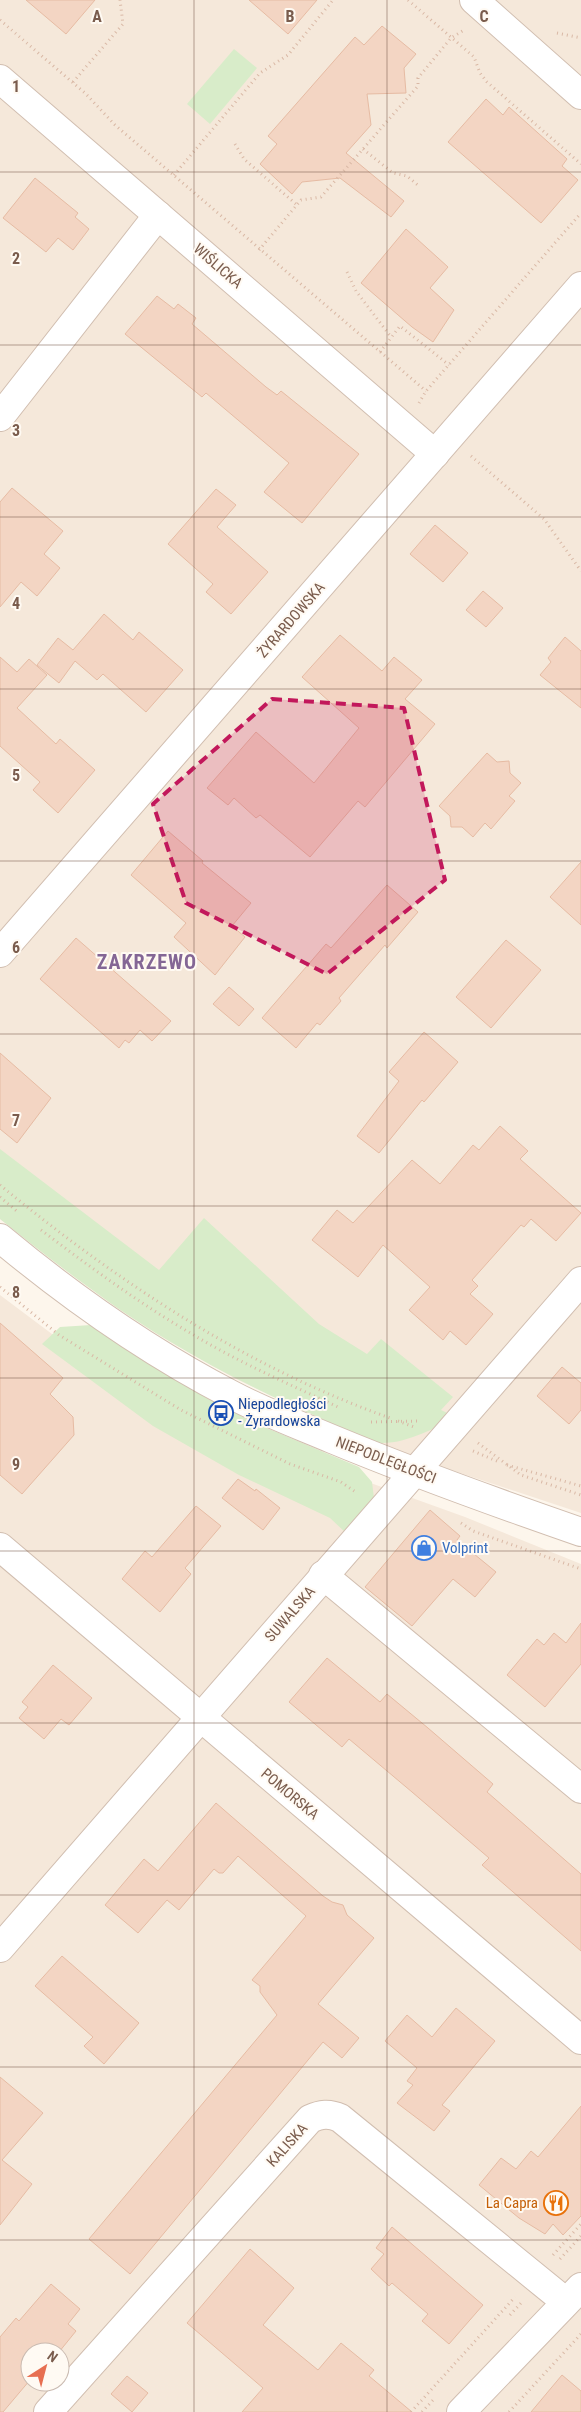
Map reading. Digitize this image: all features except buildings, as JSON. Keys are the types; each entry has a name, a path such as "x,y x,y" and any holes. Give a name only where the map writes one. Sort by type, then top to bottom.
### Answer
{"street":[{"path":"481,6 581,95"},
{"name":"WIŚLICKA","path":"0,78 435,454"},
{"path":"0,417 158,215"},
{"name":"ŻYRARDOWSKA","path":"0,953 581,286"},
{"name":"NIEPODLEGŁOŚCI","path":"0,1238 85,1304 162,1356 266,1412 414,1472 581,1532"},
{"name":"SUWALSKA","path":"0,1948 581,1281"},
{"name":"POMORSKA","path":"0,1547 581,2040"},
{"path":"324,1576 581,1789"},
{"name":"KALISKA","path":"48,2412 310,2119 317,2116 332,2114 340,2118 534,2275 574,2295"},
{"path":"461,2412 574,2295"}],"path":[{"path":"73,82 123,24 120,0"},
{"path":"174,175 260,73 288,54 333,0"},
{"path":"408,0 474,57 480,73 487,82 581,164"},
{"path":"259,250 301,200 321,197 418,86 418,78 451,38 476,23 481,6"},
{"path":"0,20 73,82 115,125 426,391"},
{"path":"554,32 581,38"},
{"path":"235,144 244,159 297,205"},
{"path":"363,149 393,173 407,176 420,187"},
{"path":"405,428 426,391 581,212"},
{"path":"347,272 356,291 391,337"},
{"path":"380,352 400,326 449,365"},
{"path":"486,469 544,519 581,571"},
{"path":"0,1185 84,1251 199,1328 282,1372 369,1411 478,1442 504,1464 581,1486"},
{"path":"0,1197 26,1219"},
{"path":"33,1224 104,1277 192,1335 266,1374 346,1411"},
{"path":"367,1422 423,1421 448,1433 521,1475 581,1495"},
{"path":"411,2412 581,2224"},
{"path":"509,2412 581,2334"}],"highlighted area":[{"path":"272,699 404,708 445,880 327,974 186,903 153,804"}],"shaded area":[{"path":"0,0 581,0 581,1513 424,1461 361,1436 236,1379 169,1341 109,1302 0,1219"},
{"path":"0,1295 140,1400 465,1517 581,1564 581,2412 0,2412"}],"green space":[{"path":"234,49 257,68 210,124 187,104"},
{"path":"0,1149 159,1270 204,1218 319,1324 367,1354 381,1339 453,1397 441,1410 460,1419 403,1440 375,1442 350,1433 261,1391 187,1352 104,1298 0,1219"},
{"path":"91,1325 141,1359 205,1397 255,1423 359,1467 372,1482 374,1498 346,1533 330,1518 239,1475 153,1426 42,1344 60,1327"}],"place":[{"name":"Niepodległości - Żyrardowska","path":"221,1413"},
{"name":"Volprint","path":"424,1548"},
{"name":"La Capra","path":"556,2203"}],"district":[{"name":"ZAKRZEWO","path":"147,962"}]}
